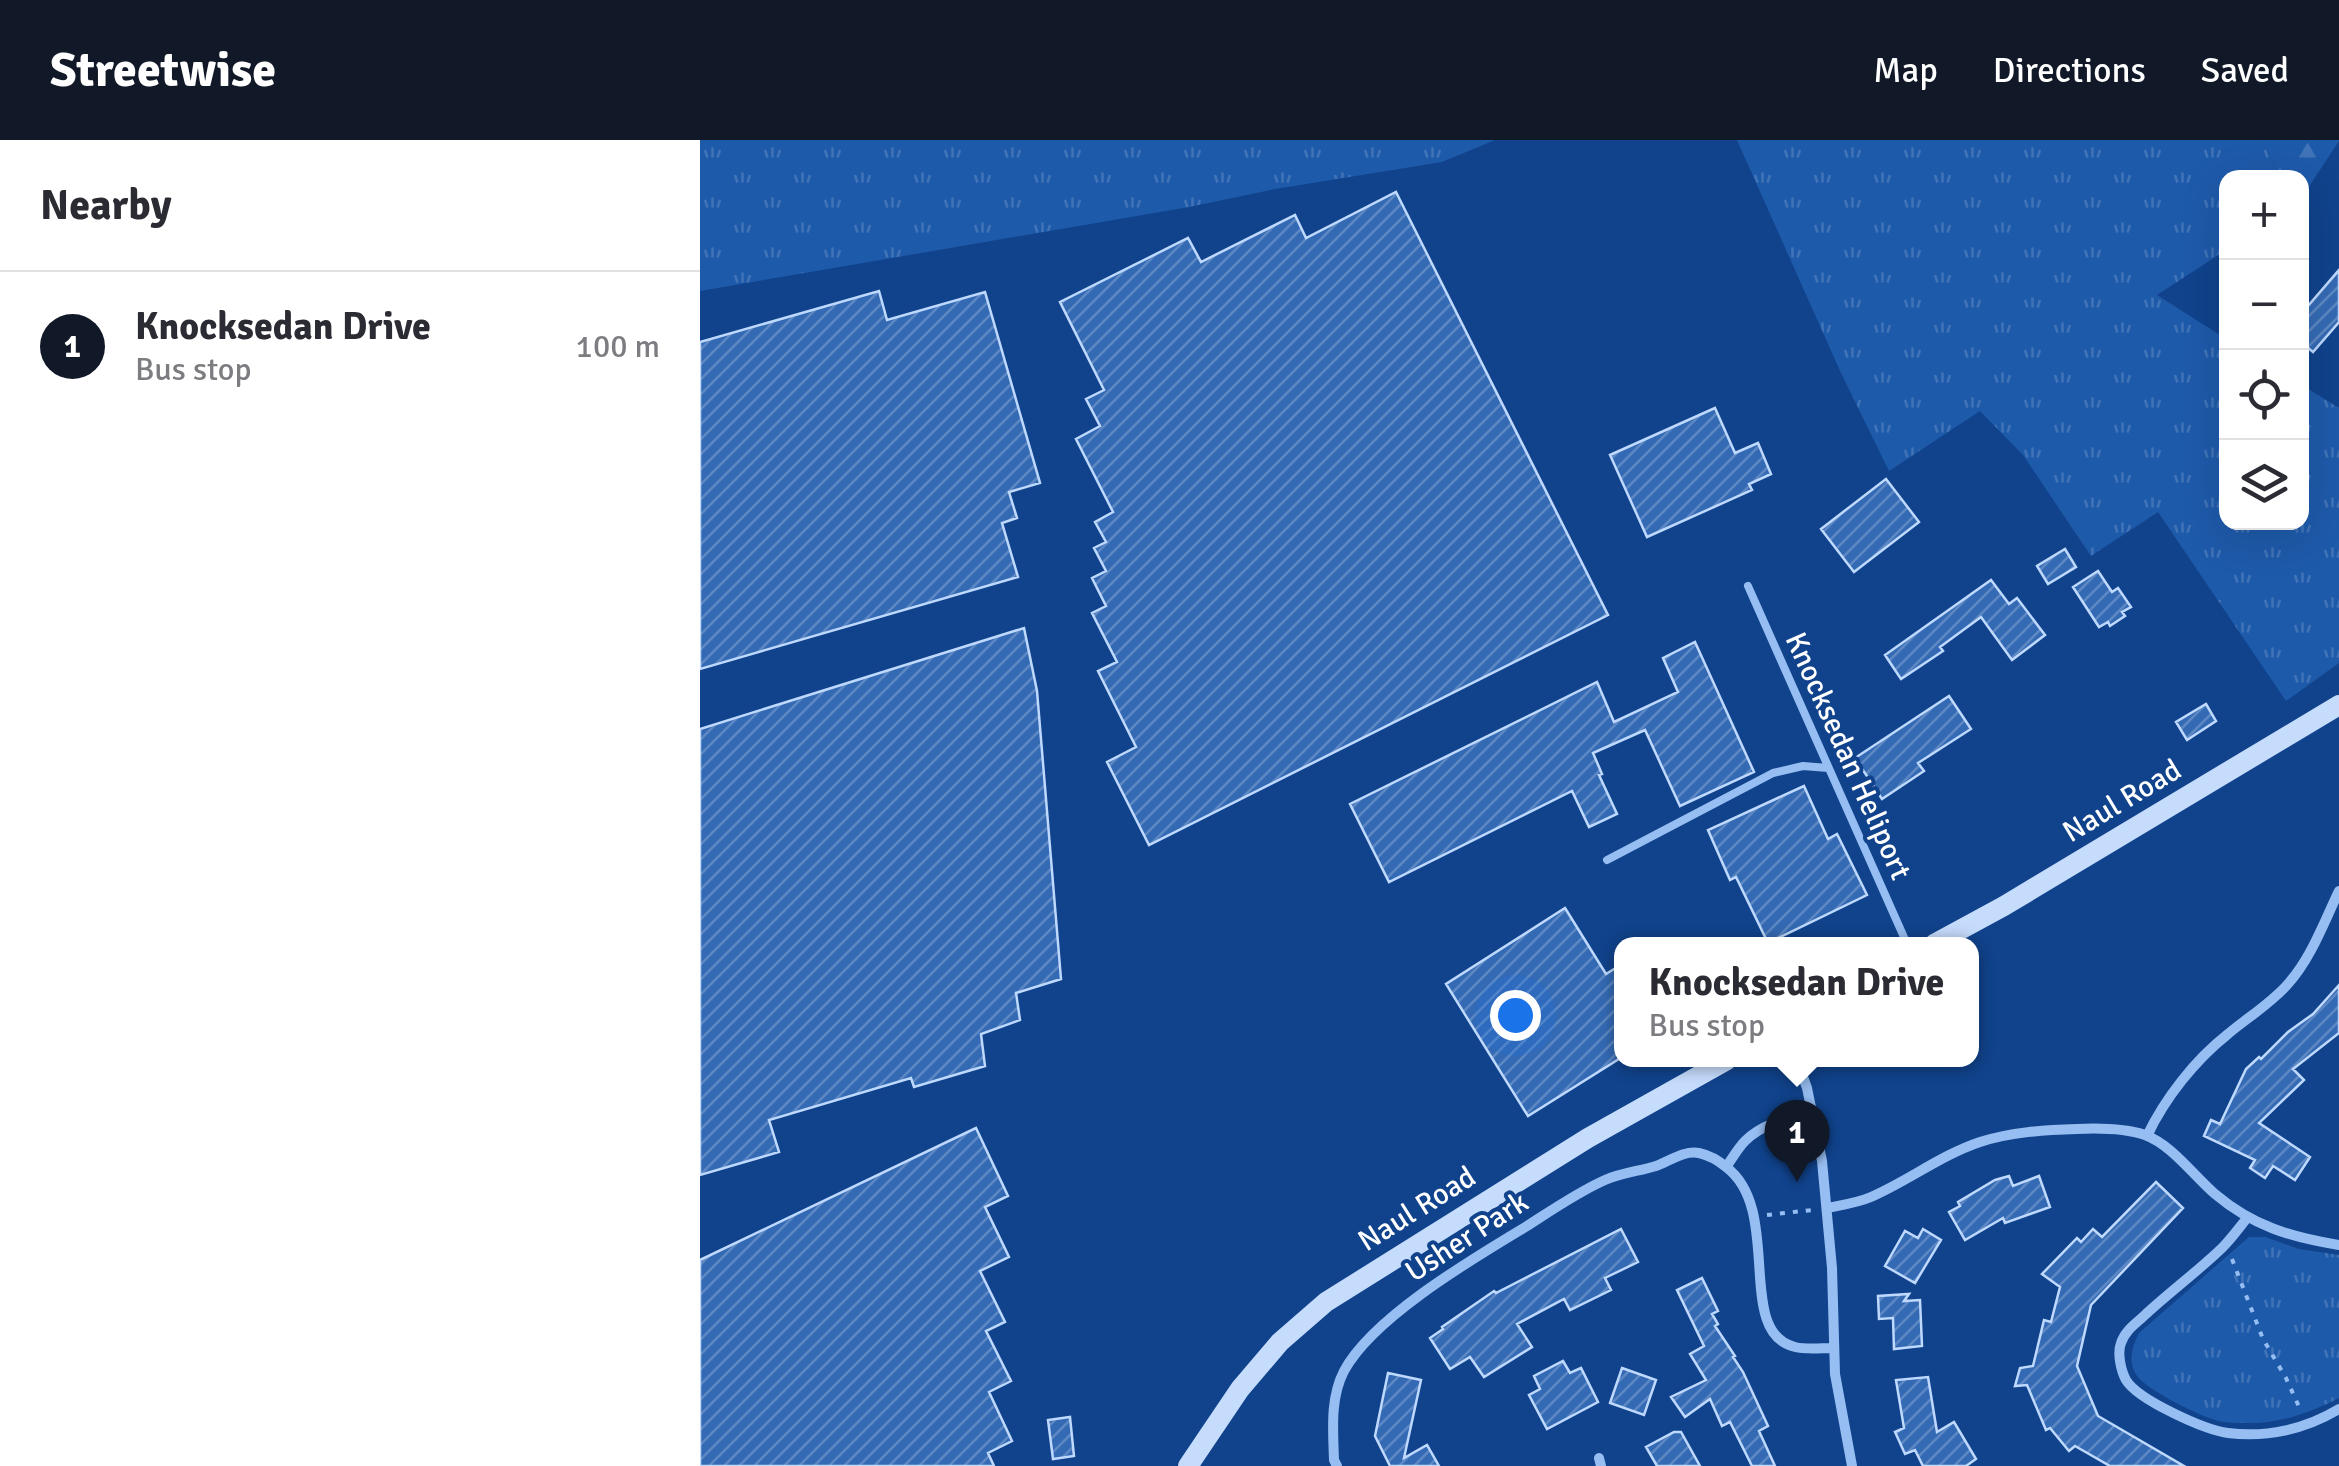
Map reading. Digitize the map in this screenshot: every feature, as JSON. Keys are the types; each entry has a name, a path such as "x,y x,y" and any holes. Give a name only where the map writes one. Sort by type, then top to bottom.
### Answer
{"main road":[{"name":"Naul Road","path":"1947,937 2339,705"},
{"name":"Naul Road","path":"1188,1466 1240,1389 1280,1342 1326,1302 1588,1138 1715,1067"}],"street":[{"path":"2147,1136 2185,1077 2223,1037 2287,986 2339,891"},
{"path":"1800,1067 1822,1160 1832,1268 1833,1348 1852,1466"},
{"path":"1812,1112 1762,1128 1745,1140 1726,1167 1740,1180 1755,1216 1760,1299 1773,1332 1795,1347 1833,1348"},
{"path":"1827,1208 1872,1196 1978,1143 2013,1134 2104,1129 2147,1136 2247,1218 2311,1240 2339,1245"},
{"name":"Usher Park","path":"1331,1464 1333,1413 1344,1372 1356,1353 1397,1314 1462,1266 1608,1179 1697,1152 1726,1167"},
{"path":"2247,1218 2223,1247 2126,1332 2119,1347 2127,1382 2176,1414 2227,1433 2278,1432 2322,1419 2339,1409"}],"lane":[{"name":"Knocksedan Heliport","path":"1748,586 1903,937"},
{"path":"1607,860 1773,774 1802,766 1828,768"}],"path":[{"path":"1755,1216 1827,1208"},
{"path":"2223,1247 2234,1262 2263,1339 2306,1424"}],"green space":[{"path":"700,140 1495,140 1442,162 700,291"},
{"path":"1737,140 2262,140 2277,170 2219,170 2219,255 2157,295 2219,335 2219,530 2309,530 2309,389 2339,408 2339,663 2286,701 2158,512 2091,556 2023,455 1980,411 1889,471"},
{"path":"2262,140 2339,140 2309,186 2309,170 2277,170"},
{"path":"2249,1237 2265,1237 2299,1249 2339,1255 2339,1398 2285,1419 2223,1422 2188,1409 2144,1383 2135,1372 2132,1355 2139,1333"}],"building":[{"path":"1396,192 1608,615 1149,845 1107,762 1136,747 1098,671 1117,662 1092,613 1106,606 1092,578 1106,571 1094,548 1106,542 1095,522 1113,512 1076,439 1100,426 1086,399 1104,390 1060,302 1188,238 1201,262 1295,215 1306,238"},
{"path":"2339,270 2339,322 2313,352 2309,349 2309,305"},
{"path":"879,291 887,320 985,292 1040,483 1009,492 1017,518 1002,523 1018,577 700,669 700,342"},
{"path":"1715,408 1735,453 1758,443 1771,474 1749,484 1752,490 1647,537 1610,455"},
{"path":"1886,479 1919,522 1854,572 1821,529"},
{"path":"2065,549 2076,567 2048,584 2037,566"},
{"path":"2098,571 2112,592 2118,588 2131,607 2110,626 2108,622 2099,627 2073,587"},
{"path":"1991,580 2009,604 2017,598 2045,635 2012,660 1981,617 1940,647 1943,651 1901,679 1885,655"},
{"path":"1024,628 1037,691 1061,979 1016,993 1020,1020 981,1034 985,1066 914,1087 911,1078 769,1120 779,1152 700,1175 700,729"},
{"path":"1695,642 1754,772 1680,806 1645,730 1593,753 1617,814 1589,827 1572,791 1389,882 1350,804 1597,682 1614,722 1678,692 1663,658"},
{"path":"1949,696 1971,729 1918,763 1924,771 1882,799 1855,758"},
{"path":"2206,704 2216,721 2187,740 2176,722"},
{"path":"1804,786 1828,839 1837,834 1867,895 1780,937 1765,937 1736,877 1730,880 1708,830"},
{"path":"1565,908 1606,974 1614,969 1614,1062 1528,1116 1446,984"},
{"path":"2339,985 2339,1033 2293,1069 2304,1080 2259,1123 2310,1157 2295,1180 2273,1166 2265,1178 2250,1168 2255,1160 2204,1136 2211,1120 2220,1124 2246,1069 2313,1014"},
{"path":"976,1128 1008,1196 985,1207 1009,1257 980,1271 1005,1322 986,1331 1011,1381 989,1392 1012,1441 988,1453 994,1466 700,1466 700,1260"},
{"path":"2009,1176 2013,1186 2039,1176 2050,1207 2005,1223 2003,1218 1965,1240 1949,1212 1960,1206 1958,1202"},
{"path":"2156,1182 2183,1208 2091,1305 2077,1366 2098,1416 2184,1466 2110,1466 2075,1446 2069,1451 2050,1428 2046,1430 2027,1385 2015,1386 2020,1368 2033,1366 2044,1320 2051,1322 2060,1287 2042,1274 2077,1238 2081,1242 2093,1229 2102,1237"},
{"path":"1621,1229 1638,1262 1605,1278 1611,1290 1570,1310 1564,1299 1517,1324 1532,1347 1484,1377 1470,1357 1450,1369 1430,1338 1442,1327 1494,1291"},
{"path":"1923,1229 1941,1240 1915,1283 1885,1266 1905,1231 1918,1238"},
{"path":"1702,1278 1718,1311 1712,1314 1718,1324 1715,1326 1735,1356 1768,1426 1759,1431 1775,1466 1752,1466 1730,1422 1722,1426 1710,1399 1685,1417 1671,1397 1706,1380 1690,1354 1704,1346 1677,1290"},
{"path":"1909,1294 1904,1301 1920,1300 1922,1346 1894,1349 1893,1318 1879,1319 1878,1296"},
{"path":"1563,1361 1570,1373 1581,1368 1598,1402 1547,1429 1529,1395 1540,1389 1534,1376"},
{"path":"1622,1368 1656,1380 1644,1415 1610,1403"},
{"path":"1388,1373 1421,1380 1404,1458 1427,1445 1439,1466 1390,1466 1375,1436"},
{"path":"1928,1377 1937,1432 1954,1422 1976,1459 1966,1466 1923,1466 1915,1450 1905,1454 1895,1432 1904,1428 1896,1380"},
{"path":"1070,1417 1074,1456 1053,1459 1048,1420"},
{"path":"1681,1432 1700,1466 1657,1466 1646,1447"}],"place":[{"name":"Knocksedan Drive","path":"1797,1182"}]}
